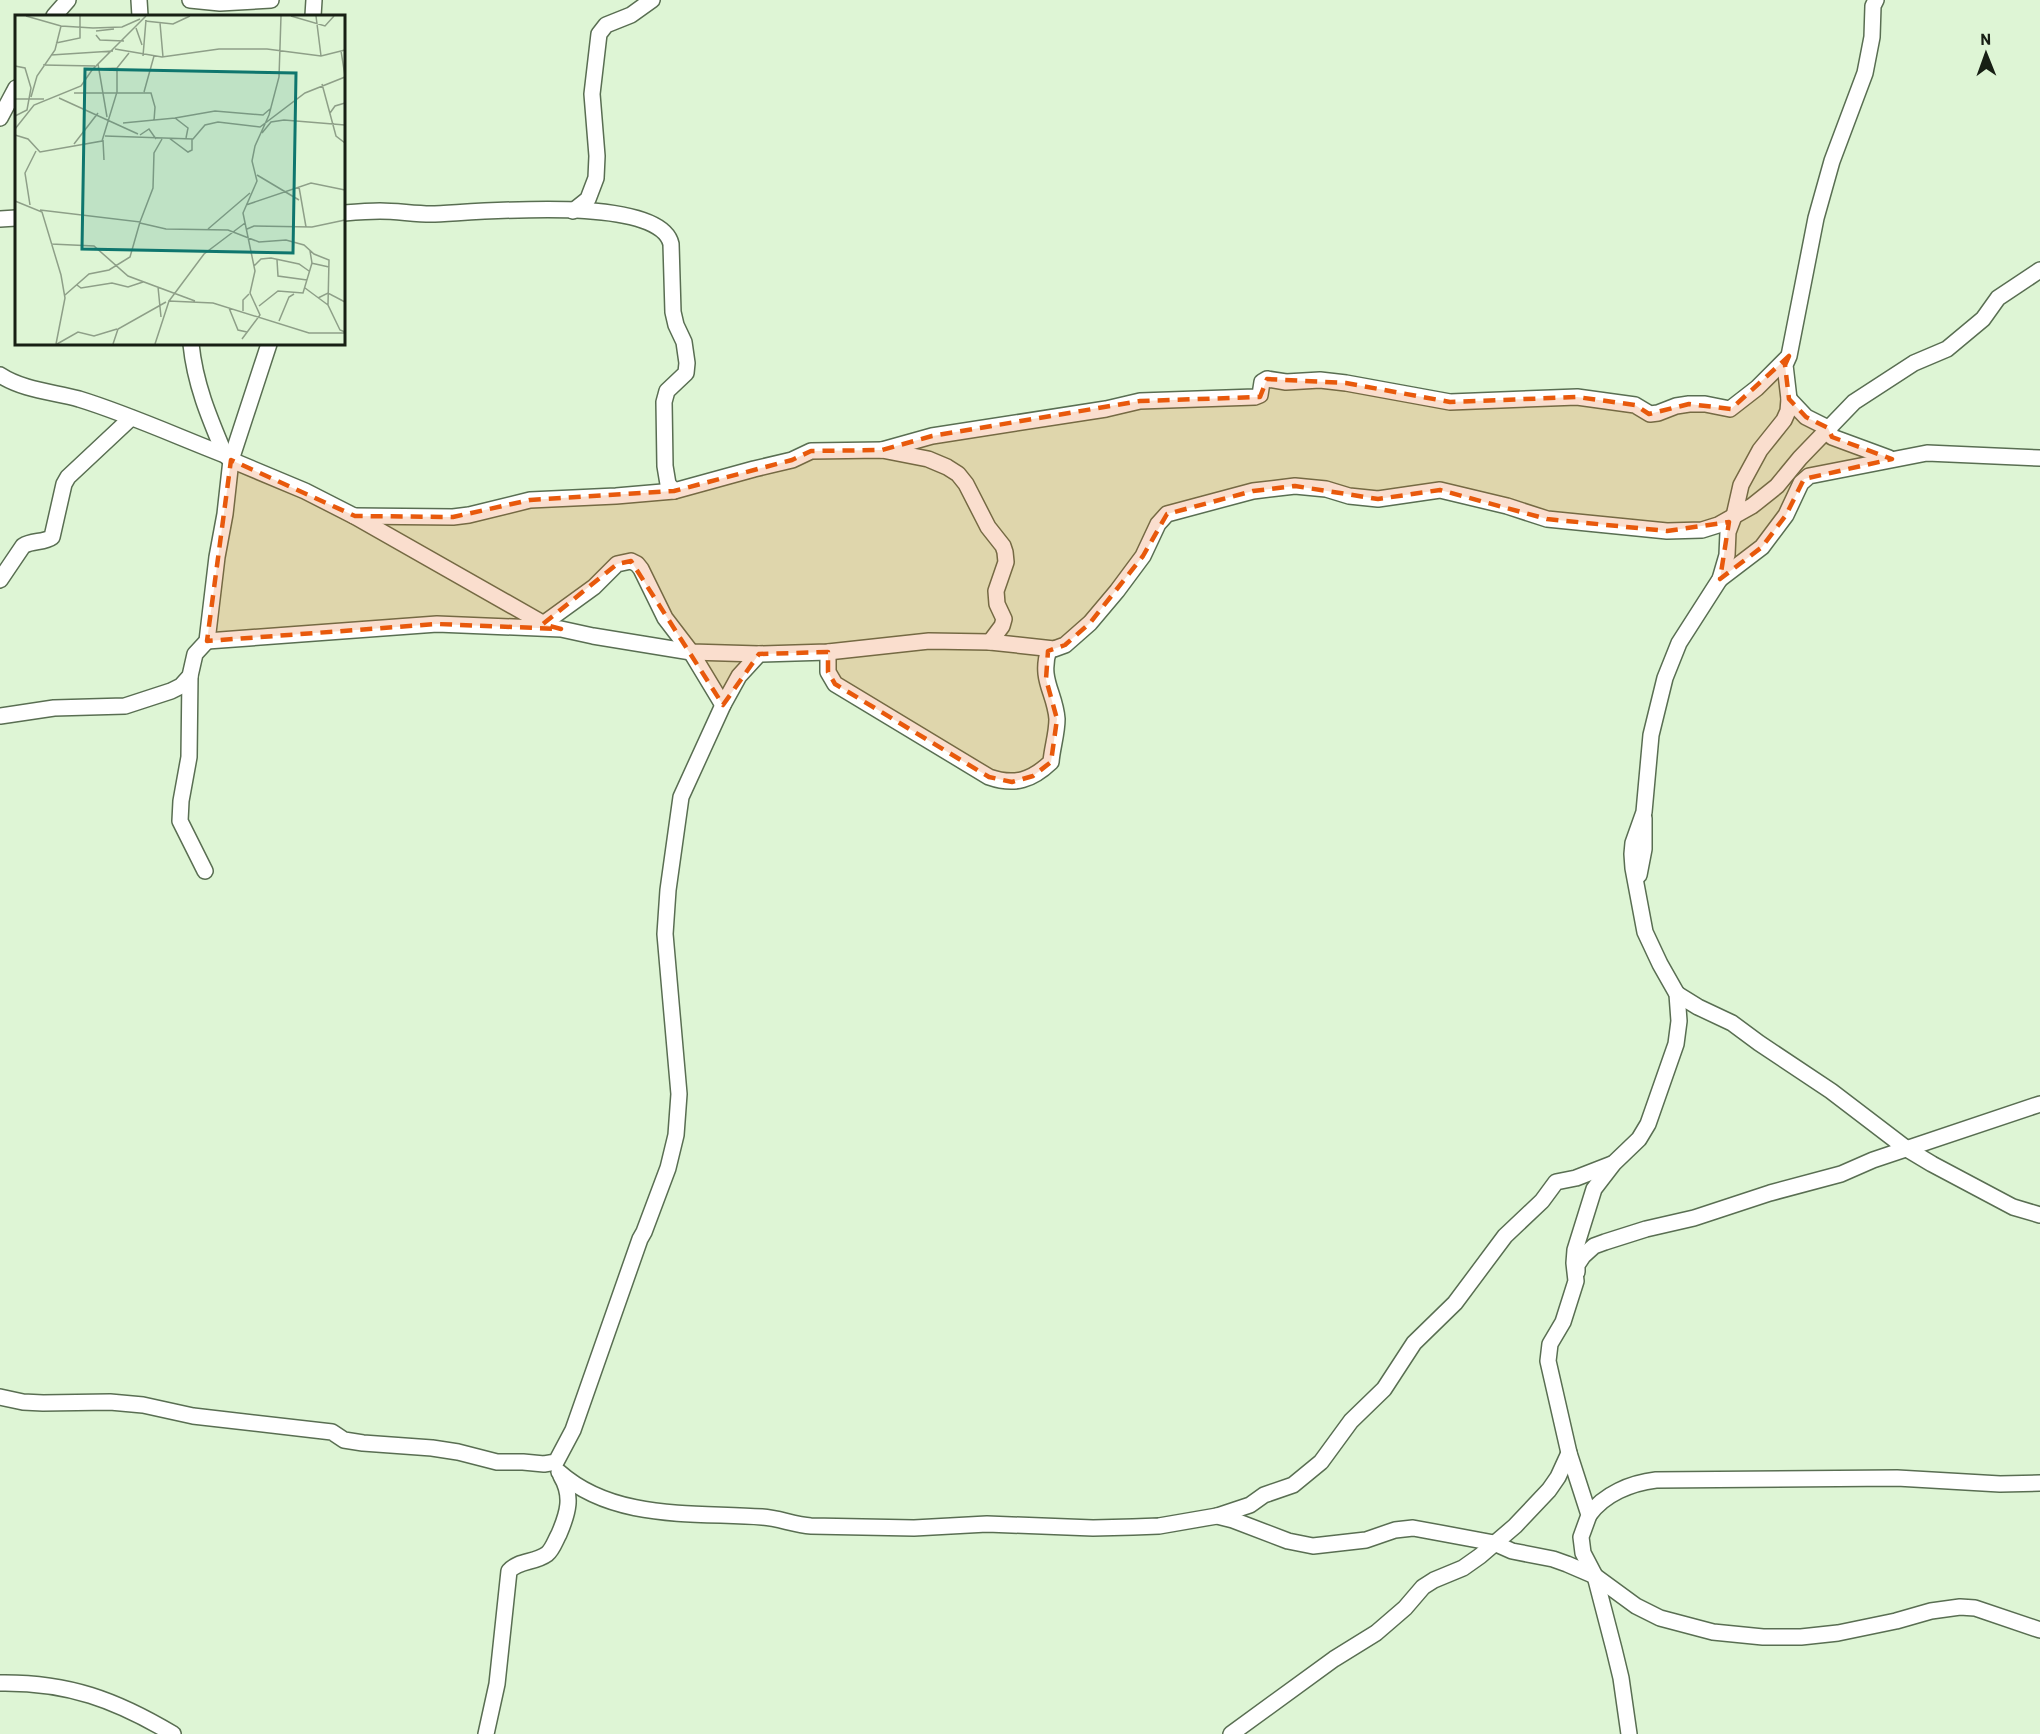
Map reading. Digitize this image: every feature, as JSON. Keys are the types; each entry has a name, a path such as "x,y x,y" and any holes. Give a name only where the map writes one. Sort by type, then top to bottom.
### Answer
{"street":[{"path":"55,15 68,0"},
{"path":"139,0 140,15"},
{"path":"190,0 220,3 271,0"},
{"path":"313,15 314,0"},
{"path":"573,211 588,199 596,178 597,156 592,94 599,34 606,25 631,15 652,0"},
{"path":"1576,1281 1575,1250 1594,1189 1601,1178 1639,1139 1648,1124 1676,1044 1679,1021 1677,994 1645,932 1632,854 1637,827 1644,812 1651,735 1665,678 1679,643 1720,579 1727,555 1728,532 1741,485 1760,450 1784,420 1788,411 1785,365 1789,356 1816,218 1832,161 1865,74 1872,37 1873,6 1876,0"},
{"path":"0,118 15,90"},
{"path":"345,213 378,211 446,213 520,209 616,212 639,218 663,231 670,239 673,312 684,342 687,363 686,373 667,391 664,402 665,466 668,484 674,491"},
{"path":"0,219 15,218"},
{"path":"0,375 25,386 79,399 131,418 305,491 354,516 543,624 561,629 692,652 759,654 828,652 928,641 990,642 1048,649 1065,645 1090,623 1143,556 1158,524 1167,514 1253,491 1310,486 1349,496 1378,499 1440,490 1507,506 1547,519 1666,531 1702,530 1718,525 1752,506 1777,486 1841,413 1914,363 1947,349 1957,342 1983,319 1998,298 2040,270"},
{"path":"191,345 193,366 204,405 228,457"},
{"path":"205,871 180,821 189,757 190,676 195,654 207,641 225,514 228,457 269,345"},
{"path":"882,450 932,436 1106,409 1140,401 1255,397 1260,395 1262,382 1267,379 1286,382 1320,381 1355,384 1450,402 1577,398 1635,405 1650,414 1689,404 1705,404 1730,409 1789,356"},
{"path":"1789,399 1806,417 1828,428 1832,437 1892,459"},
{"path":"0,580 23,546 52,537 61,492 68,477 131,418"},
{"path":"354,516 453,517 530,500 674,491 792,460 811,451 882,450 928,459 958,474 973,495 988,527 1003,546 1006,562 996,591 997,604 1004,619 1002,626 990,642"},
{"path":"1720,579 1762,547 1786,515 1804,479 1817,474 1927,453 2040,458"},
{"path":"543,624 594,587 617,564 631,561 641,569 665,618 692,652 723,705"},
{"path":"207,641 437,624 561,629"},
{"path":"828,652 828,672 835,684 990,777 1012,782 1033,776 1051,762 1057,718 1046,679 1045,659 1048,649"},
{"path":"486,1734 497,1684 509,1571 518,1564 545,1555 551,1549 564,1522 569,1505 568,1488 558,1467 668,1168 676,1135 679,1094 665,934 668,890 681,797 723,705 739,676 759,654"},
{"path":"0,716 54,708 125,706 171,691 181,686 190,676"},
{"path":"1677,994 1732,1023 1831,1091 1907,1149 1987,1195 2013,1207 2040,1215"},
{"path":"1575,1250 1578,1246 1594,1246 1841,1174 1873,1160 2040,1104"},
{"path":"0,1397 43,1403 110,1402 143,1405 193,1416 332,1432 344,1440 363,1443 432,1448 497,1461 544,1464 558,1467 572,1484 640,1510 684,1515 764,1517 811,1526 914,1528 987,1524 1093,1528 1159,1526 1217,1516 1250,1505 1264,1495 1293,1485 1315,1468 1352,1421 1384,1389 1414,1343 1455,1303 1505,1236 1542,1201 1556,1182 1576,1178 1614,1164"},
{"path":"1589,1515 1569,1453 1548,1361 1550,1344 1563,1322 1576,1281 1577,1265 1594,1246"},
{"path":"1231,1734 1334,1659 1376,1632 1405,1608 1423,1587 1462,1568 1515,1526 1549,1490 1569,1453"},
{"path":"1629,1734 1618,1668 1595,1576 1583,1553 1581,1537 1589,1515 1618,1491 1639,1483 1656,1480 1897,1478 2000,1484 2040,1483"},
{"path":"1217,1516 1288,1541 1313,1546 1366,1540 1395,1530 1413,1528 1494,1543 1512,1551 1553,1559 1595,1576 1636,1606 1660,1618 1713,1632 1763,1637 1819,1635 1960,1607 1975,1608 2040,1630"},
{"path":"0,1683 60,1687 88,1694 120,1705 173,1734"}],"highlighted area":[{"path":"1789,356 1785,365 1789,399 1806,417 1828,428 1832,437 1892,459 1804,479 1786,515 1762,547 1720,579 1729,522 1667,531 1547,519 1440,490 1378,499 1295,486 1253,491 1167,514 1143,556 1090,623 1065,645 1048,651 1046,679 1057,719 1051,762 1033,776 1012,782 989,777 835,684 828,672 828,652 759,654 723,705 631,561 617,564 543,624 561,629 437,624 207,641 231,460 355,516 453,517 530,500 674,491 792,460 811,451 882,450 932,436 1140,401 1260,397 1267,379 1346,383 1450,402 1577,397 1635,405 1649,414 1689,404 1731,409"}]}
